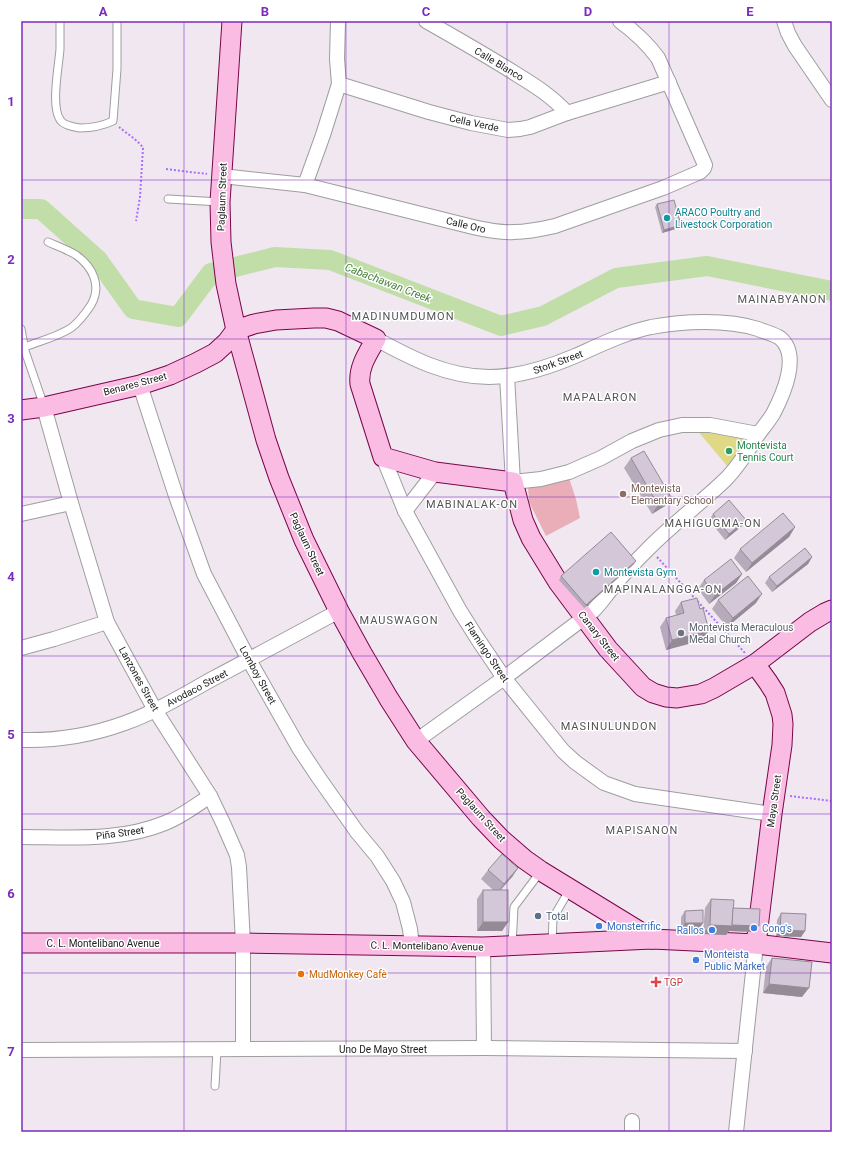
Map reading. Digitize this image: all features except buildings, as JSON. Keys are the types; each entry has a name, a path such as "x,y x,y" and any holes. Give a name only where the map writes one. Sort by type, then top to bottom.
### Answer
{"street":[{"name":"Paglaum Street","path":"232,21 220,202 221,242 226,284 236,330 266,440 279,478 304,540 339,611 389,699 416,741 481,818 501,839 524,859 652,939"},
{"path":"305,185 339,84 337,59 338,21"},
{"name":"Calle Blanco","path":"426,21 532,84 552,98 567,113"},
{"path":"620,21 635,31 650,47 658,58 669,82"},
{"path":"784,21 795,46 832,100"},
{"name":"Calle Oro","path":"222,176 305,185 494,231 514,232 540,230 663,188 703,171 705,165 669,82"},
{"name":"Cella Verde","path":"339,84 436,114 471,123 508,130 520,130 567,113 669,82"},
{"name":"Stork Street","path":"236,330 254,324 276,320 320,318 338,321 433,367 470,376 488,377 524,374 540,370 615,338 651,327 711,322 751,327 768,332 780,338 786,346 790,359 789,374 784,388 772,414 747,453 726,479 648,548 613,586 599,605 504,678 416,741"},
{"name":"Benares Street","path":"21,410 44,407 140,385 170,375 215,353 227,342 236,330"},
{"name":"Flamingo Street","path":"376,339 363,362 359,378 360,384 383,458 405,511 476,638 504,678 563,751 579,766 604,783 635,794 772,814"},
{"name":"Canary Street","path":"506,376 513,482 523,520 531,538 558,582 608,648 643,686 653,694 677,698 701,694 714,688 755,664 810,622 832,610"},
{"name":"Lomboy Street","path":"140,385 176,496 204,574 249,660 299,748 319,778 377,856 393,881 403,902 410,929 412,946"},
{"name":"Lanzones Street","path":"44,407 70,503 107,622 155,710 210,796 237,855 243,943 243,1049"},
{"path":"383,458 435,472 513,482 541,479 569,472 601,458 632,441 659,430 682,425 710,425 758,434"},
{"path":"405,511 435,472"},
{"path":"21,514 70,503"},
{"name":"Avodaco Street","path":"21,740 65,737 97,731 126,723 155,710 339,611"},
{"path":"21,648 107,622"},
{"name":"Maya Street","path":"755,664 775,693 782,715 782,744 756,944"},
{"name":"Piña Street","path":"21,837 94,837 145,831 166,823 210,796"},
{"name":"C. L. Montelibano Avenue","path":"21,943 243,943 483,947 652,939 756,944 832,953"},
{"path":"736,1132 756,944"},
{"path":"483,947 484,1048"},
{"name":"Uno De Mayo Street","path":"21,1050 484,1048 745,1051"}],"lane":[{"path":"60,21 60,47 56,91 57,109 61,122 68,126 77,128 97,127 113,121 117,69 117,21"},
{"path":"168,199 220,202"},
{"path":"25,347 60,334 70,328 86,313 95,297 95,281 92,272 85,263 76,255 48,242"},
{"path":"21,329 25,351 44,407"},
{"path":"512,946 514,907 541,871"},
{"path":"552,944 553,918 570,889"},
{"path":"215,1086 217,1050"}],"path":[{"path":"113,121 129,136 140,143 143,148 140,197 136,221"},
{"path":"166,169 222,176"},
{"path":"648,548 755,664"},
{"path":"775,794 832,801"}],"shaded area":[{"name":"Montevista Tennis Court","path":"691,423 758,435 728,467"},
{"path":"569,478 580,518 546,536 529,502 528,486"}],"waterway":[{"name":"Cabachawan Creek","path":"21,209 41,209 98,260 133,309 178,317 211,273 275,257 330,260 501,326 543,316 616,278 707,266 832,291"}],"place":[{"name":"ARACO Poultry and Livestock Corporation","path":"667,218"},
{"name":"Montevista Tennis Court","path":"729,451"},
{"name":"Montevista Elementary School","path":"623,494"},
{"name":"Montevista Gym","path":"596,572"},
{"name":"Montevista Meraculous Medal Church","path":"681,633"},
{"name":"Total","path":"538,916"},
{"name":"Monsterrific","path":"599,926"},
{"name":"Cong's","path":"754,928"},
{"name":"Rallos","path":"712,930"},
{"name":"Monteista Public Market","path":"696,960"},
{"name":"MudMonkey Cafè","path":"301,974"},
{"name":"TGP","path":"656,982"}],"district":[{"name":"MAINABYANON","path":"782,299"},
{"name":"MADINUMDUMON","path":"403,316"},
{"name":"MAPALARON","path":"600,397"},
{"name":"MABINALAK-ON","path":"472,504"},
{"name":"MAHIGUGMA-ON","path":"713,523"},
{"name":"MAPINALANGGA-ON","path":"663,589"},
{"name":"MAUSWAGON","path":"399,620"},
{"name":"MASINULUNDON","path":"609,726"},
{"name":"MAPISANON","path":"642,830"}]}
